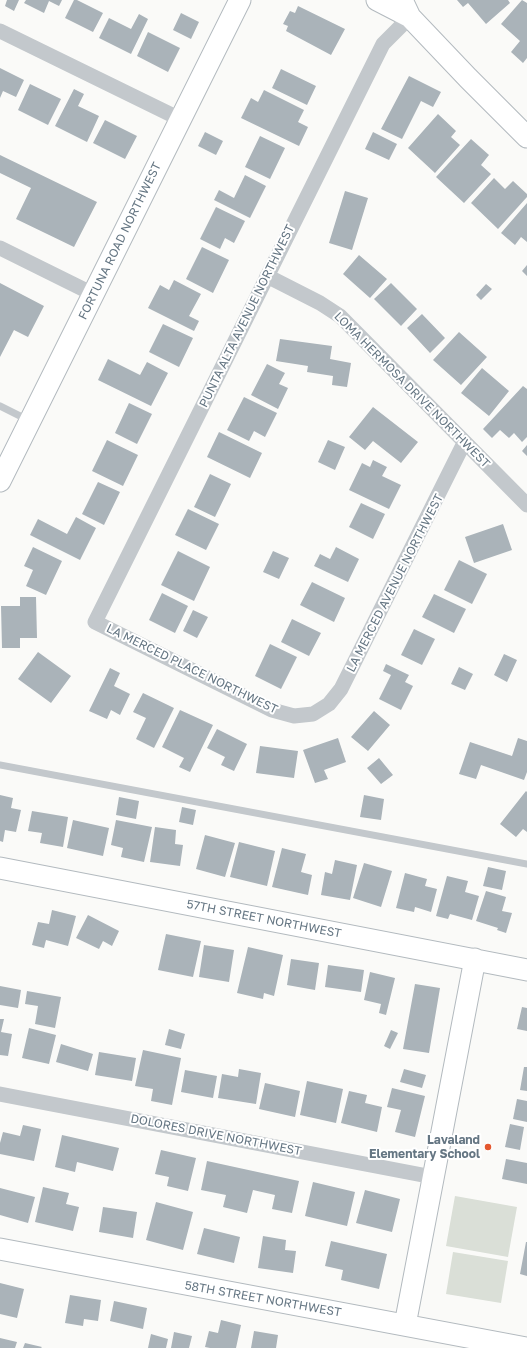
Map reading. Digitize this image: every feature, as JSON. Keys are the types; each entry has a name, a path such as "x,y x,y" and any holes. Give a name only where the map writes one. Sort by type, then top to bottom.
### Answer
{"street":[{"name":"FORTUNA ROAD NORTHWEST","path":"0,482 240,0"},
{"path":"377,0 406,8 468,78 527,137"},
{"name":"PUNTA ALTA AVENUE NORTHWEST","path":"95,622 383,44 406,8"},
{"path":"0,30 180,120"},
{"path":"0,248 93,294"},
{"name":"LOMA HERMOSA DRIVE NORTHWEST","path":"267,276 320,303 340,316 527,505"},
{"name":"LA MERCED AVENUE NORTHWEST","path":"312,714 329,704 342,689 464,443"},
{"name":"LA MERCED PLACE NORTHWEST","path":"95,622 272,710 294,716 312,714"},
{"name":"57TH STREET NORTHWEST","path":"0,868 527,970"},
{"path":"405,1325 475,959"},
{"name":"DOLORES DRIVE NORTHWEST","path":"0,1094 433,1177"},
{"name":"58TH STREET NORTHWEST","path":"0,1249 526,1348"}],"lane":[{"path":"0,406 30,421"},
{"path":"0,765 527,864"}],"shaded area":[{"path":"455,1196 517,1207 508,1257 446,1246"},
{"path":"453,1252 508,1261 501,1303 446,1294"}],"building":[{"path":"7,0 19,0 14,11 5,6"},
{"path":"26,0 62,0 59,6 49,1 44,13 24,3"},
{"path":"74,0 77,0 103,13 93,32 65,18"},
{"path":"457,0 508,0 510,3 486,24 468,3 463,7"},
{"path":"522,0 527,3 527,58 523,63 511,52 520,41 501,24"},
{"path":"298,6 345,29 331,55 286,31 288,26 283,24 290,11 295,13"},
{"path":"181,13 199,22 191,39 173,30"},
{"path":"139,14 148,19 131,54 99,38 109,18 131,29"},
{"path":"148,32 180,48 168,72 137,56"},
{"path":"0,68 24,80 16,97 3,91 0,98"},
{"path":"281,69 316,86 307,105 272,88"},
{"path":"409,76 441,92 433,107 421,101 402,139 381,129"},
{"path":"30,84 61,99 48,125 18,110"},
{"path":"74,89 84,94 78,106 99,116 87,142 55,126"},
{"path":"264,90 304,110 298,122 308,127 299,146 241,118 251,98 258,102"},
{"path":"438,114 456,131 451,137 460,145 435,173 408,148"},
{"path":"105,120 137,136 125,159 93,143"},
{"path":"205,132 223,141 216,155 198,146"},
{"path":"373,132 397,144 389,160 365,149"},
{"path":"260,136 285,148 270,179 245,167"},
{"path":"471,139 489,155 481,165 491,174 464,203 436,177"},
{"path":"0,155 97,202 74,247 16,219 31,188 0,173"},
{"path":"245,175 266,186 250,218 214,200 219,190 234,198"},
{"path":"494,178 505,189 513,181 527,194 527,197 498,229 471,203"},
{"path":"345,191 368,198 352,250 329,243"},
{"path":"527,203 527,242 521,237 515,245 501,233"},
{"path":"216,207 245,221 234,243 225,238 220,249 200,239"},
{"path":"202,247 229,260 213,293 186,279"},
{"path":"359,255 387,279 370,298 343,274"},
{"path":"527,265 527,276 522,271"},
{"path":"174,280 201,294 189,316 199,321 194,331 148,308 160,285 169,290"},
{"path":"0,283 44,306 28,337 14,330 0,357"},
{"path":"391,283 417,309 401,326 374,299"},
{"path":"486,284 492,289 481,300 476,295"},
{"path":"422,314 445,338 430,353 407,328"},
{"path":"163,324 193,338 179,367 149,352"},
{"path":"459,332 487,357 461,385 433,360"},
{"path":"280,339 332,346 330,359 351,363 347,387 332,385 333,376 307,372 308,366 276,361"},
{"path":"108,359 140,375 147,362 168,373 151,406 98,380"},
{"path":"267,364 285,373 279,384 288,388 278,409 251,395"},
{"path":"482,368 509,391 489,416 461,393"},
{"path":"523,386 527,389 527,437 522,442 514,433 509,438 500,430 492,438 483,429"},
{"path":"244,397 277,413 265,437 254,431 249,441 227,430"},
{"path":"129,403 152,414 137,444 115,433"},
{"path":"373,407 418,442 401,463 373,441 365,450 349,437"},
{"path":"219,432 262,453 250,478 207,457"},
{"path":"107,440 138,455 123,486 92,471"},
{"path":"328,440 345,447 335,470 318,462"},
{"path":"527,445 527,456 522,451"},
{"path":"373,460 387,467 382,476 401,485 389,509 349,490 362,463 370,467"},
{"path":"210,474 231,484 215,517 194,507"},
{"path":"98,482 120,492 104,525 82,514"},
{"path":"361,503 385,514 373,539 349,527"},
{"path":"188,509 219,524 206,550 175,535"},
{"path":"76,517 96,528 80,560 30,535 38,519 67,534"},
{"path":"503,524 512,550 474,563 465,537"},
{"path":"33,547 62,561 46,595 26,586 33,570 24,566"},
{"path":"336,547 359,559 348,582 314,566 320,554 330,559"},
{"path":"178,551 210,567 194,601 161,585"},
{"path":"273,551 289,558 279,579 263,572"},
{"path":"459,560 487,574 472,604 444,590"},
{"path":"312,582 345,598 334,622 300,605"},
{"path":"162,593 188,606 175,633 149,620"},
{"path":"434,594 466,609 454,633 422,617"},
{"path":"20,597 36,597 37,638 20,638 20,648 2,648 1,606 20,606"},
{"path":"193,610 208,617 197,638 183,631"},
{"path":"292,619 321,633 309,656 281,642"},
{"path":"414,629 435,639 422,665 401,655"},
{"path":"270,644 297,657 281,689 255,676"},
{"path":"38,652 71,676 51,703 18,679"},
{"path":"504,654 517,660 507,682 494,675"},
{"path":"386,664 409,675 405,682 413,686 401,710 379,699 391,675 383,671"},
{"path":"459,667 473,674 465,690 451,684"},
{"path":"110,668 120,673 114,686 130,694 120,715 111,710 107,719 89,711"},
{"path":"143,693 174,708 154,748 136,739 146,718 133,712"},
{"path":"180,710 213,725 190,772 179,767 184,758 162,747"},
{"path":"374,711 390,725 368,751 351,737"},
{"path":"217,729 247,744 234,771 221,765 225,757 207,748"},
{"path":"338,738 346,762 324,770 328,779 315,783 303,750"},
{"path":"518,738 527,741 527,772 524,780 481,765 476,779 459,774 470,742 512,756"},
{"path":"260,746 298,751 294,778 256,773"},
{"path":"379,758 393,775 381,784 367,768"},
{"path":"526,791 527,832 523,829 516,837 500,824"},
{"path":"0,795 13,798 11,808 21,810 16,832 5,830 3,842 0,841"},
{"path":"364,795 384,799 381,820 360,817"},
{"path":"119,797 139,801 136,819 116,815"},
{"path":"182,807 196,810 193,825 179,822"},
{"path":"32,811 68,817 63,847 40,843 42,833 28,831"},
{"path":"73,820 109,828 103,856 67,848"},
{"path":"116,820 152,827 144,862 121,857 123,848 111,845"},
{"path":"155,827 176,830 175,844 183,845 180,866 150,862"},
{"path":"205,835 235,843 225,877 196,869"},
{"path":"239,842 275,851 267,886 230,877"},
{"path":"282,848 306,854 301,872 312,875 308,895 272,887"},
{"path":"335,860 357,865 350,900 321,895 325,872 332,874"},
{"path":"364,863 392,871 381,907 353,898"},
{"path":"488,867 506,871 502,890 483,886"},
{"path":"405,873 427,879 425,886 437,889 431,912 415,907 414,912 396,908"},
{"path":"447,876 468,881 465,892 479,896 472,920 450,914 448,919 436,916"},
{"path":"486,891 506,897 502,911 512,913 506,933 497,930 498,928 476,921"},
{"path":"52,910 76,916 68,946 46,940 44,948 32,945 38,922 49,924"},
{"path":"88,915 119,931 112,946 103,941 99,949 76,938"},
{"path":"166,934 201,941 193,977 158,970"},
{"path":"204,945 234,950 229,982 199,977"},
{"path":"248,947 283,955 274,996 264,993 263,999 237,993"},
{"path":"291,959 319,963 315,990 287,985"},
{"path":"328,965 364,970 361,992 325,987"},
{"path":"370,972 395,978 386,1015 379,1013 381,1004 364,1000"},
{"path":"415,984 440,988 429,1053 403,1049"},
{"path":"0,986 21,990 18,1008 0,1005"},
{"path":"27,991 61,997 55,1028 35,1024 38,1006 25,1004"},
{"path":"522,1007 527,1008 527,1031 517,1029"},
{"path":"0,1019 4,1019 1,1032 12,1034 8,1056 0,1055"},
{"path":"29,1028 56,1035 49,1064 22,1058"},
{"path":"169,1029 185,1034 181,1049 165,1045"},
{"path":"391,1030 398,1033 390,1049 384,1046"},
{"path":"61,1044 93,1054 88,1071 56,1062"},
{"path":"143,1050 181,1058 172,1105 151,1101 153,1089 135,1086"},
{"path":"99,1052 136,1058 132,1081 95,1075"},
{"path":"524,1067 527,1067 527,1091 520,1090"},
{"path":"239,1069 261,1073 256,1104 218,1098 222,1074 238,1077"},
{"path":"404,1069 426,1075 422,1088 400,1082"},
{"path":"185,1070 217,1076 213,1098 181,1092"},
{"path":"307,1081 343,1089 336,1123 300,1115"},
{"path":"265,1083 300,1091 295,1117 259,1109"},
{"path":"392,1088 425,1096 415,1137 395,1132 401,1110 387,1107"},
{"path":"349,1091 367,1095 365,1103 382,1107 377,1132 341,1123"},
{"path":"517,1099 527,1101 527,1122 513,1119"},
{"path":"510,1124 524,1127 520,1150 505,1147"},
{"path":"23,1125 41,1129 34,1161 0,1154 0,1143 3,1132 20,1136"},
{"path":"62,1135 119,1148 113,1171 77,1162 75,1172 55,1167"},
{"path":"161,1150 196,1158 188,1191 167,1186 169,1177 155,1174"},
{"path":"506,1159 527,1163 527,1184 502,1179"},
{"path":"207,1161 299,1181 292,1213 272,1209 275,1195 253,1190 247,1213 223,1207 226,1195 201,1190"},
{"path":"313,1182 355,1192 347,1226 305,1216"},
{"path":"43,1187 69,1193 66,1204 79,1207 73,1231 35,1222"},
{"path":"0,1188 35,1197 28,1223 0,1215"},
{"path":"365,1190 400,1199 392,1232 356,1223"},
{"path":"156,1202 193,1212 183,1250 146,1240"},
{"path":"103,1207 137,1212 133,1238 99,1232"},
{"path":"204,1228 240,1237 234,1263 197,1254"},
{"path":"263,1236 286,1240 285,1250 296,1251 293,1273 258,1268"},
{"path":"331,1241 387,1254 379,1289 341,1280 343,1270 325,1266"},
{"path":"527,1242 527,1276 520,1274"},
{"path":"0,1283 24,1289 17,1318 0,1314"},
{"path":"70,1295 101,1300 98,1321 84,1319 83,1326 65,1323"},
{"path":"114,1301 147,1308 143,1329 110,1321"},
{"path":"221,1320 241,1325 236,1348 205,1347 209,1331 218,1333"},
{"path":"254,1331 278,1335 276,1348 251,1348"},
{"path":"174,1332 192,1336 189,1348 171,1348"},
{"path":"151,1334 168,1339 166,1348 148,1348"},
{"path":"0,1338 17,1342 15,1348 0,1348"},
{"path":"25,1343 42,1347 23,1348"}],"place":[{"name":"Lavaland Elementary School","path":"488,1147"}]}
